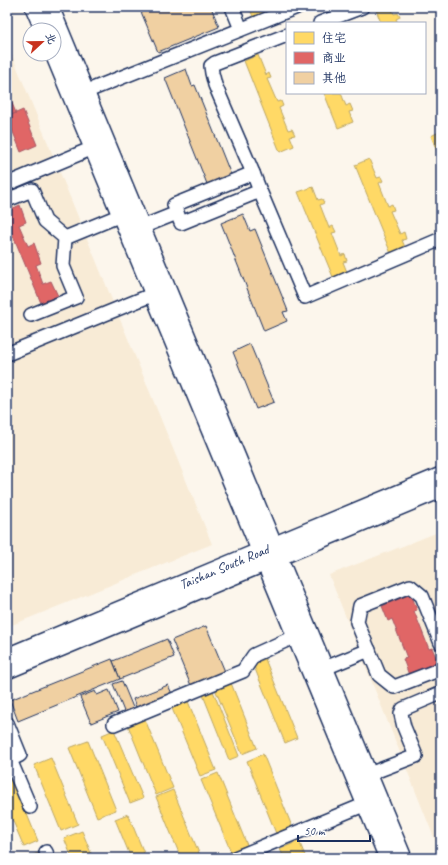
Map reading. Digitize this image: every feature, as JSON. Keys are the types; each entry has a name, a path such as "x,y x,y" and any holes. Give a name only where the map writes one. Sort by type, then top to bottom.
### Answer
{"main road":[{"path":"34,7 41,22"},
{"path":"50,7 142,227 270,554 296,636 388,858"},
{"path":"57,62 154,294 270,554 325,668 404,858"},
{"name":"Taishan South Road","path":"7,670 270,554 441,476"},
{"name":"Taishan South Road","path":"7,657 441,489"}],"lane":[{"path":"232,7 241,29"},
{"path":"85,92 297,7"},
{"path":"323,22 362,7"},
{"path":"286,35 215,63 211,66 216,85 305,297 441,239"},
{"path":"7,184 93,148"},
{"path":"253,173 174,205 177,213 181,223 260,191"},
{"path":"7,200 32,190 45,221 65,238"},
{"path":"142,227 177,213"},
{"path":"65,238 121,215"},
{"path":"31,315 76,297 63,266 65,238"},
{"path":"7,354 154,294"},
{"path":"441,644 422,596 410,586 360,606 357,622 378,675 394,687 441,669 441,667"},
{"path":"114,724 243,671 254,655 296,636"},
{"path":"325,668 369,650"},
{"path":"369,774 416,756 404,727 401,714 403,709 441,693"},
{"path":"7,723 20,755 12,759 11,762 30,807"},
{"path":"235,858 366,804"}],"shaded area":[{"path":"7,43 212,544 7,627"},
{"path":"436,533 441,547 441,569 435,572 441,586 441,855 329,575"}],"building: 住宅":[{"path":"249,7 274,7 276,10 254,19"},
{"path":"375,7 391,7 394,14 398,13 400,17 396,19 398,22 381,22"},
{"path":"258,55 266,75 269,73 271,78 267,79 277,102 281,101 283,106 279,108 288,130 292,129 295,135 290,136 294,146 280,152 244,61"},
{"path":"324,94 341,94 346,106 350,104 353,111 349,112 353,122 338,128"},
{"path":"441,131 441,161 431,136"},
{"path":"369,159 377,178 381,177 383,181 379,183 388,206 392,204 394,210 390,211 400,234 404,232 406,239 402,240 406,250 392,256 355,165"},
{"path":"313,187 318,200 322,199 324,203 320,205 329,228 333,226 336,232 332,233 341,256 345,254 347,261 343,262 347,272 333,277 298,192"},
{"path":"265,659 297,738 285,743 253,664"},
{"path":"231,683 257,748 242,754 215,689"},
{"path":"213,691 239,756 229,760 203,695"},
{"path":"187,699 216,770 200,776 171,706"},
{"path":"144,717 173,788 156,795 127,723"},
{"path":"114,730 143,798 130,803 102,735"},
{"path":"88,741 116,810 97,817 69,748"},
{"path":"263,754 293,829 277,836 247,761"},
{"path":"51,758 78,824 61,831 34,765"},
{"path":"7,766 38,841 24,847 7,807"},
{"path":"218,773 247,845 231,852 201,780"},
{"path":"173,790 201,858 181,858 156,797"},
{"path":"128,814 146,858 131,858 115,819"},
{"path":"82,831 93,858 72,858 64,838"},
{"path":"299,841 306,858 284,858 280,849"},
{"path":"38,853 40,858 25,858"}],"building: 商业":[{"path":"7,91 16,113 7,117"},
{"path":"23,110 37,145 21,152 7,117"},
{"path":"20,205 26,222 19,225 28,246 34,243 41,263 36,265 43,284 51,281 58,296 41,303 7,221 7,211"},
{"path":"411,594 417,610 414,611 429,649 432,648 439,664 409,675 403,659 407,658 392,619 388,621 382,606"},
{"path":"441,714 441,735 438,730 437,721"}],"building: 其他":[{"path":"139,7 211,7 219,27 158,52"},
{"path":"186,69 192,86 195,85 231,175 207,184 165,78"},
{"path":"243,214 250,231 255,229 288,311 283,312 287,321 264,331 221,223"},
{"path":"250,344 274,402 256,409 233,352"},
{"path":"206,626 226,674 192,688 172,640"},
{"path":"167,639 174,657 120,679 113,661"},
{"path":"112,659 120,679 18,721 10,700"},
{"path":"122,681 134,710 125,714 113,684"},
{"path":"168,685 173,696 137,710 133,699"},
{"path":"109,690 118,712 91,723 80,697 95,691 97,695"}]}
